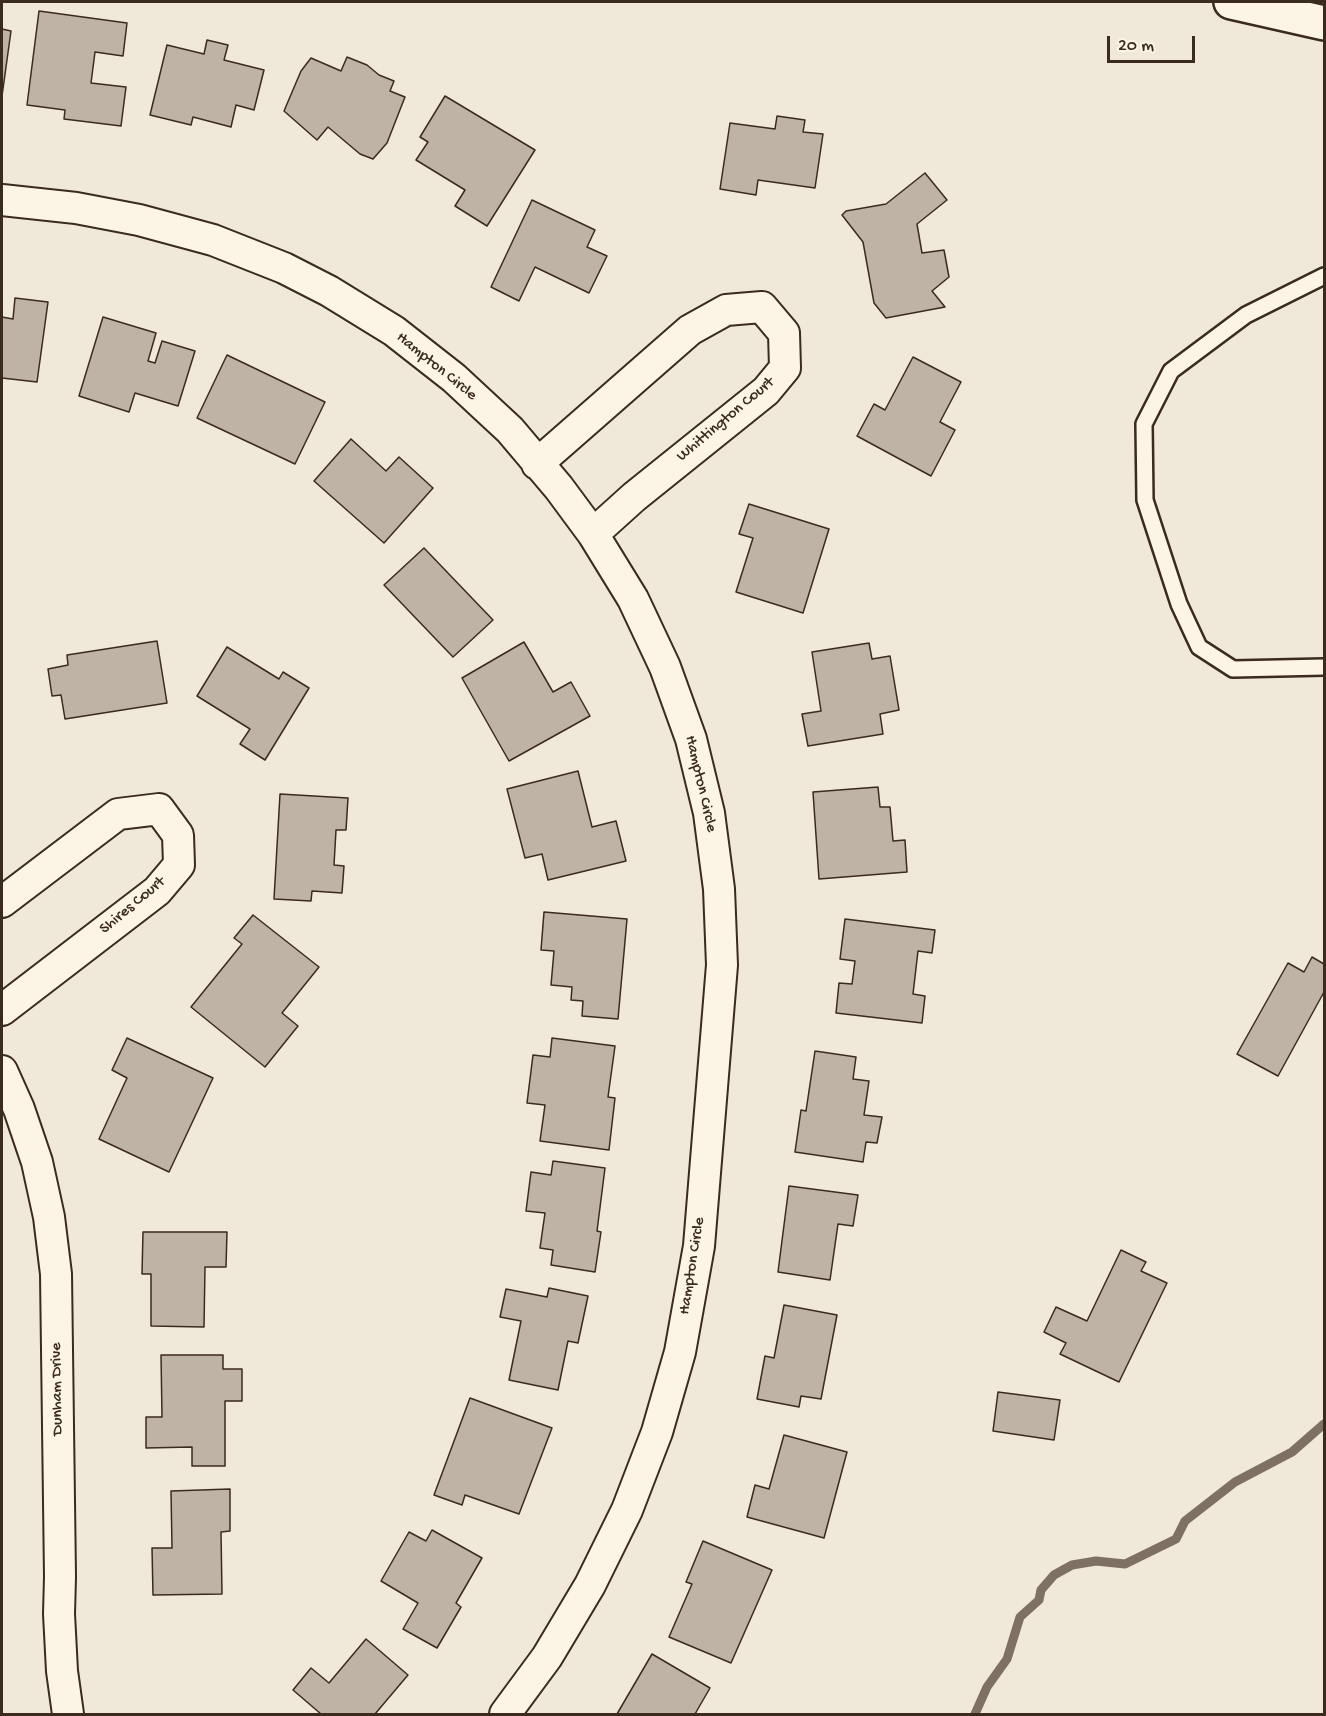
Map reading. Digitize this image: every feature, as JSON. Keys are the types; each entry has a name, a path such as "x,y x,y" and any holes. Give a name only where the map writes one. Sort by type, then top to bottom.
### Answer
{"main road":[{"path":"1231,2 1324,23"}],"street":[{"name":"Hampton Circle","path":"2,200 76,208 139,220 213,240 284,268 329,291 394,331 454,378 510,430 559,488 593,534 633,598 666,667 691,739 709,813 718,878 722,965 699,1246 680,1352 657,1432 627,1510 590,1585 547,1657 505,1714"},
{"name":"Whittington Court","path":"537,464 690,330 726,310 762,307 784,333 785,368 766,391 634,497 593,534"},
{"name":"Shires Court","path":"2,902 118,814 159,809 178,835 179,865 158,891 2,1010"},
{"name":"Dunham Drive","path":"2,1071 19,1109 37,1162 50,1217 56,1274 60,1577 58,1614 68,1714"}],"lane":[{"path":"1324,276 1246,315 1171,371 1144,424 1145,500 1179,604 1199,647 1233,669 1324,667"}],"building":[{"path":"39,11 127,23 123,56 95,52 91,83 126,87 121,126 64,119 65,110 27,105"},
{"path":"2,29 11,31 2,96"},
{"path":"207,40 228,45 224,60 264,70 254,110 236,105 231,127 193,117 191,125 150,115 167,45 204,54"},
{"path":"347,57 367,65 379,75 394,81 390,91 405,97 387,143 373,159 360,154 328,127 317,140 284,111 301,71 311,58 341,71"},
{"path":"445,96 535,150 487,226 455,206 465,190 416,160 428,142 420,137"},
{"path":"777,116 805,120 803,132 823,134 815,188 758,180 756,195 720,189 730,123 775,129"},
{"path":"925,173 947,200 917,224 922,253 944,250 949,277 932,291 945,307 886,318 874,303 863,242 842,215 846,211 886,204"},
{"path":"532,200 595,230 587,247 607,256 589,293 535,267 519,301 491,287"},
{"path":"15,298 48,302 37,382 2,378 2,317 13,319"},
{"path":"103,317 156,333 148,361 155,363 162,341 195,351 178,406 135,393 129,412 79,396"},
{"path":"227,355 325,402 295,464 197,418"},
{"path":"913,357 961,382 940,422 955,430 931,476 857,436 874,404 885,410"},
{"path":"351,439 386,471 399,457 433,488 384,543 314,481"},
{"path":"749,504 829,529 803,613 736,592 753,538 739,534"},
{"path":"424,548 493,620 453,657 384,585"},
{"path":"157,641 167,703 65,719 61,695 52,696 48,669 68,665 67,655"},
{"path":"524,642 553,692 571,682 590,716 509,761 462,678"},
{"path":"869,643 872,659 890,656 899,710 880,714 883,734 808,746 802,714 821,711 812,652"},
{"path":"227,647 279,679 283,672 309,688 265,760 240,744 250,729 197,696"},
{"path":"578,771 592,827 616,821 626,861 548,880 542,854 525,858 507,789"},
{"path":"878,787 880,807 890,807 893,841 905,840 907,872 819,879 813,792"},
{"path":"280,794 348,798 346,830 336,830 334,865 344,866 342,893 312,891 311,901 274,899"},
{"path":"544,912 627,919 618,1019 582,1016 583,1001 571,1000 572,987 551,985 554,951 541,950"},
{"path":"253,915 319,967 282,1013 298,1026 265,1067 191,1007 242,944 234,938"},
{"path":"845,919 935,930 932,953 918,951 913,994 925,996 922,1023 836,1013 839,983 852,984 855,961 840,959"},
{"path":"1312,957 1324,964 1324,992 1278,1076 1237,1054 1288,963 1304,972"},
{"path":"127,1038 213,1078 169,1172 99,1139 127,1078 112,1070"},
{"path":"552,1038 615,1046 608,1097 615,1098 609,1150 540,1141 545,1105 527,1103 533,1055 550,1057"},
{"path":"815,1051 856,1057 853,1079 869,1081 864,1115 882,1117 877,1143 866,1142 863,1162 795,1152 801,1110 806,1111"},
{"path":"553,1161 605,1168 597,1231 601,1232 595,1272 551,1265 553,1250 540,1248 545,1213 526,1211 531,1172 551,1175"},
{"path":"789,1186 858,1195 853,1226 838,1224 830,1280 778,1272"},
{"path":"143,1232 227,1232 226,1267 205,1267 204,1327 151,1326 151,1274 142,1274"},
{"path":"1121,1250 1146,1262 1141,1271 1167,1283 1119,1382 1060,1354 1066,1343 1044,1332 1056,1307 1087,1321"},
{"path":"549,1288 588,1296 578,1343 568,1341 558,1390 509,1380 521,1321 500,1317 506,1289 547,1297"},
{"path":"784,1305 837,1315 821,1399 801,1396 799,1407 757,1399 765,1356 774,1358"},
{"path":"161,1355 223,1355 223,1369 242,1369 242,1401 225,1401 225,1466 192,1466 192,1447 146,1448 146,1417 162,1417"},
{"path":"998,1392 1060,1400 1054,1440 993,1431"},
{"path":"470,1398 552,1428 519,1514 465,1495 462,1505 434,1495"},
{"path":"784,1435 847,1452 824,1538 747,1517 755,1485 769,1489"},
{"path":"230,1489 230,1531 221,1532 222,1594 153,1595 152,1548 172,1548 171,1491"},
{"path":"432,1530 482,1558 456,1603 461,1607 437,1648 403,1629 418,1603 381,1581 409,1532 426,1541"},
{"path":"703,1541 772,1570 731,1663 669,1637 692,1584 686,1582"},
{"path":"366,1639 408,1675 375,1714 321,1714 293,1690 311,1668 329,1683"},
{"path":"652,1654 710,1688 695,1714 617,1714"}],"waterway":[{"path":"975,1714 987,1687 1007,1659 1020,1617 1039,1600 1041,1590 1054,1575 1072,1565 1096,1561 1125,1564 1176,1539 1185,1521 1235,1482 1292,1452 1324,1424"}]}
